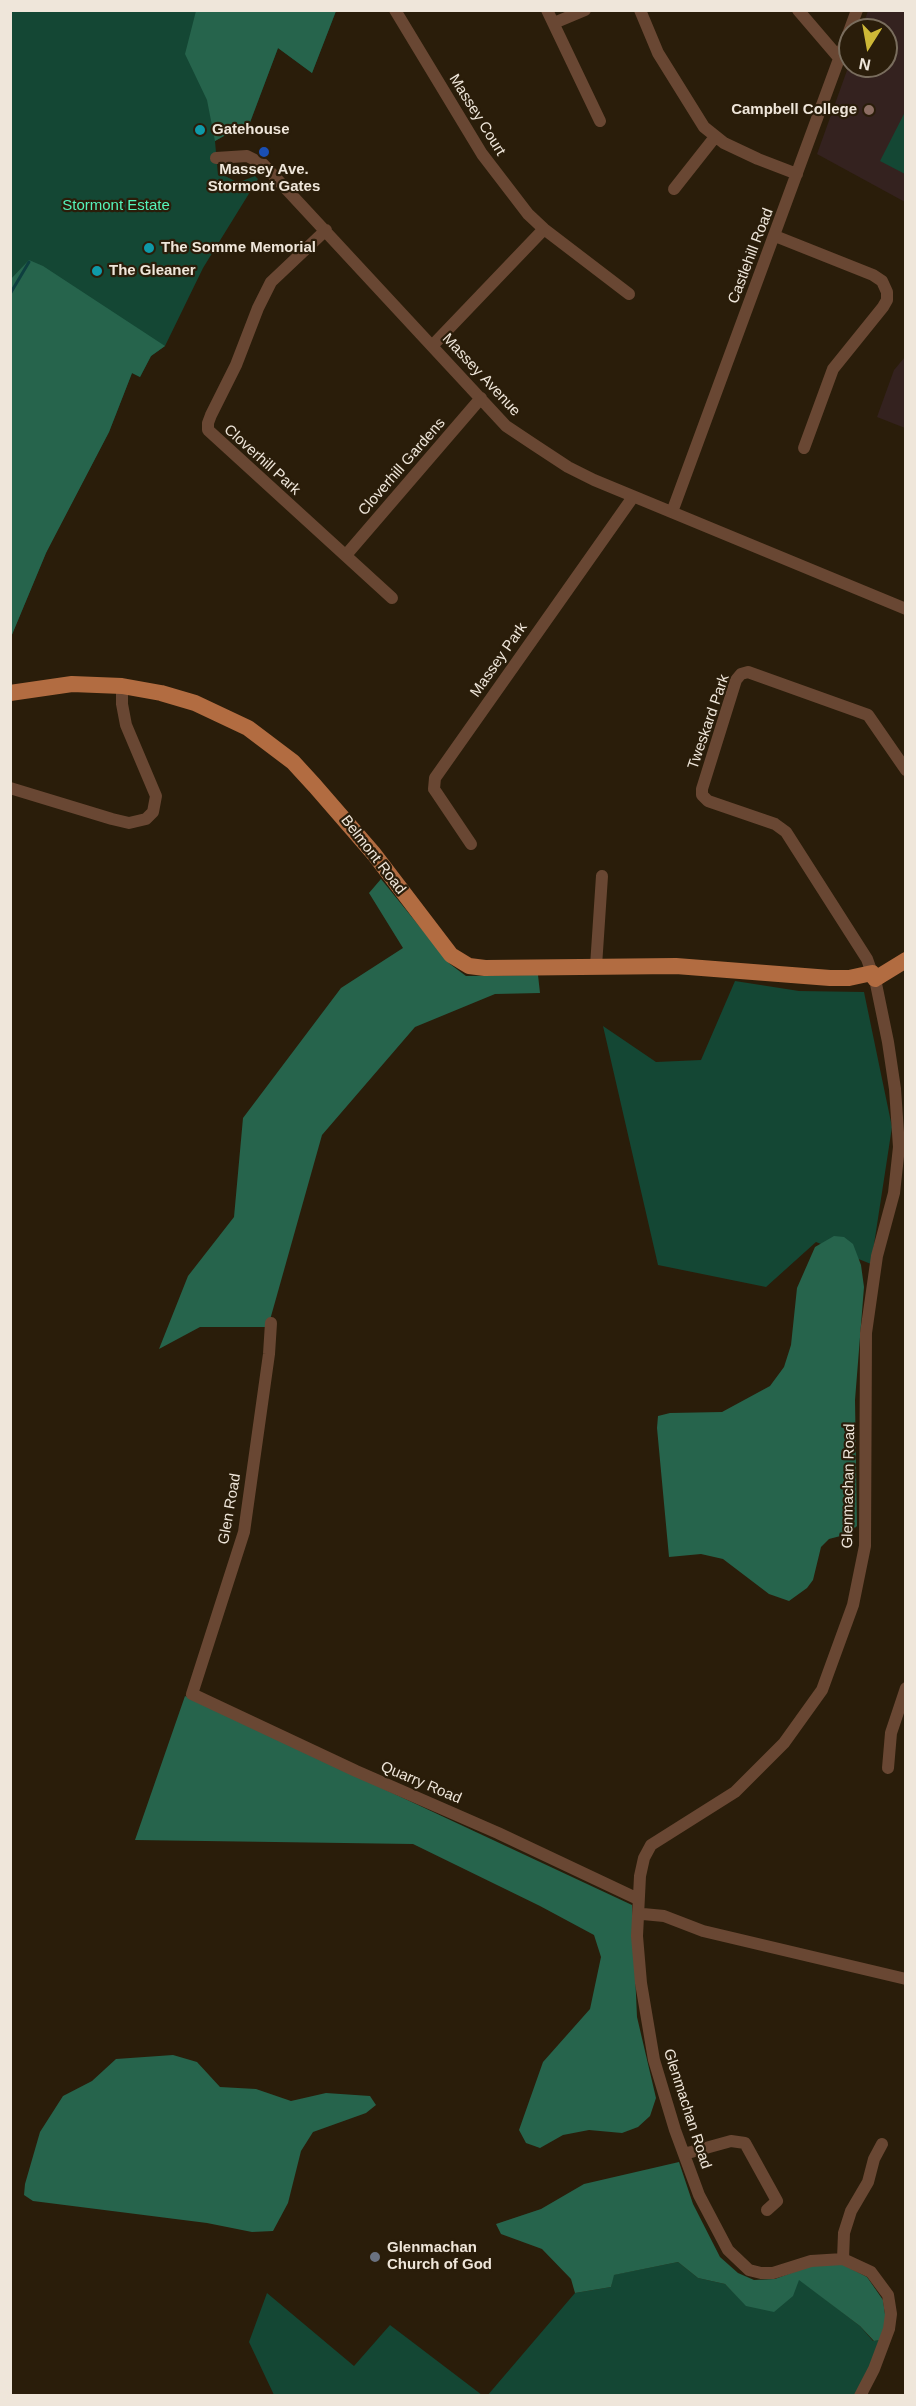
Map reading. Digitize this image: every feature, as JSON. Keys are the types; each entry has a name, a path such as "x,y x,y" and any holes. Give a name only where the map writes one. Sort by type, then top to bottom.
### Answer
{"main road":[{"name":"Belmont Road","path":"10,693 72,684 122,686 161,693 195,703 231,719 269,742 293,762 338,810 452,955 469,966 485,968 676,966 849,978 873,976 906,960"}],"street":[{"name":"Massey Court","path":"395,10 482,154 528,214 544,229 629,294"},
{"path":"547,10 600,121"},
{"path":"554,23 585,10"},
{"path":"640,10 658,53 704,127 715,137 758,159 797,174"},
{"path":"798,10 838,57"},
{"name":"Castlehill Road","path":"672,512 838,64"},
{"path":"674,189 715,137"},
{"name":"Massey Avenue","path":"216,158 240,156 256,159 271,172 506,426 568,467 633,497 906,609"},
{"path":"433,345 544,229"},
{"name":"Cloverhill Park","path":"326,230 272,282 258,308 236,365 211,415 208,430 392,598"},
{"path":"775,236 873,275 882,281 887,292 887,300 883,307 833,369 804,448"},
{"name":"Cloverhill Gardens","path":"346,555 481,398"},
{"name":"Massey Park","path":"471,844 434,789 435,778 633,497"},
{"name":"Tweskard Park","path":"873,976 867,959 786,832 775,825 708,801 702,795 702,789 736,680 741,674 748,672 868,715 906,770"},
{"path":"10,788 129,823 146,819 153,812 156,796 126,725 122,705 122,686"},
{"path":"596,966 602,876"},
{"name":"Glenmachan Road","path":"860,2396 885,2344 891,2314 888,2295 871,2272 843,2259 811,2261 773,2273 749,2270 728,2250 699,2195 654,2060 641,1983 638,1899 644,1858 651,1845 735,1792 784,1743 822,1690 853,1605 865,1546 866,1333 877,1256 894,1193 899,1147 895,1089 888,1042 873,976"},
{"path":"894,1193 906,1183"},
{"name":"Glen Road","path":"192,1694 244,1532 266,1378 271,1323"},
{"path":"888,1768 891,1733 906,1688"},
{"name":"Quarry Road","path":"192,1694 638,1899"},
{"path":"639,1915 664,1916 703,1930 906,1979"},
{"path":"684,2154 731,2141 745,2143 777,2201 767,2210"},
{"path":"843,2259 844,2233 851,2211 868,2182 874,2159 882,2144"}],"shaded area":[{"name":"Campbell College","path":"868,11 905,11 905,202 817,154 844,78 898,78 898,18 865,18"},
{"path":"905,357 905,428 877,417 894,370"}],"green space":[{"path":"196,10 336,11 312,73 278,48 246,133 231,132 215,141 207,100 185,54"},
{"name":"Stormont Estate","path":"11,11 336,11 312,73 278,48 246,133 231,132 215,141 218,175 235,181 255,176 258,179 203,268 165,346 151,356 140,377 132,373 109,432 48,548 11,637"},
{"path":"905,112 906,174 880,161"},
{"path":"29,260 43,266 165,346 151,356 140,377 132,373 109,432 46,553 11,637 10,280"},
{"path":"381,879 450,964 466,976 538,975 540,993 495,994 415,1027 322,1135 268,1327 200,1327 159,1349 188,1276 234,1217 243,1118 341,988 403,948 369,893"},
{"path":"735,981 799,991 864,992 892,1127 871,1264 816,1242 766,1287 658,1265 603,1026 656,1062 701,1060"},
{"path":"834,1236 844,1237 853,1244 861,1265 864,1287 855,1400 857,1526 848,1534 829,1539 821,1547 813,1580 807,1588 789,1601 769,1594 723,1559 701,1554 669,1557 657,1428 658,1416 670,1413 722,1412 770,1386 784,1367 791,1345 797,1288 815,1247"},
{"path":"185,1696 632,1905 637,2017 656,2098 650,2116 638,2127 622,2133 589,2130 563,2135 540,2148 526,2143 519,2130 543,2062 590,2009 601,1957 594,1935 540,1906 413,1844 135,1840"},
{"path":"173,2055 197,2062 220,2087 256,2089 291,2101 326,2093 370,2096 376,2105 366,2113 313,2132 301,2151 288,2203 273,2231 252,2232 207,2223 33,2201 24,2195 40,2132 63,2096 92,2081 116,2059"},
{"path":"679,2162 693,2204 720,2257 738,2273 754,2280 775,2279 812,2265 842,2264 867,2277 883,2300 886,2321 884,2339 874,2341 860,2326 799,2280 793,2296 774,2312 746,2306 725,2284 698,2278 678,2262 614,2275 611,2287 575,2293 571,2279 542,2249 501,2234 496,2224 541,2209 584,2184"},
{"path":"678,2262 698,2278 725,2284 747,2306 799,2279 860,2326 873,2341 884,2339 855,2395 487,2396 575,2293 611,2287 613,2275"},
{"path":"267,2293 354,2366 390,2325 482,2395 274,2395 249,2342"}],"waterway":[{"path":"10,294 29,262"}],"place":[{"name":"Campbell College","path":"869,110"},
{"name":"Gatehouse","path":"200,130"},
{"name":"Massey Ave. Stormont Gates","path":"264,152"},
{"name":"The Somme Memorial","path":"149,248"},
{"name":"The Gleaner","path":"97,271"},
{"name":"Glenmachan Church of God","path":"375,2257"}]}
